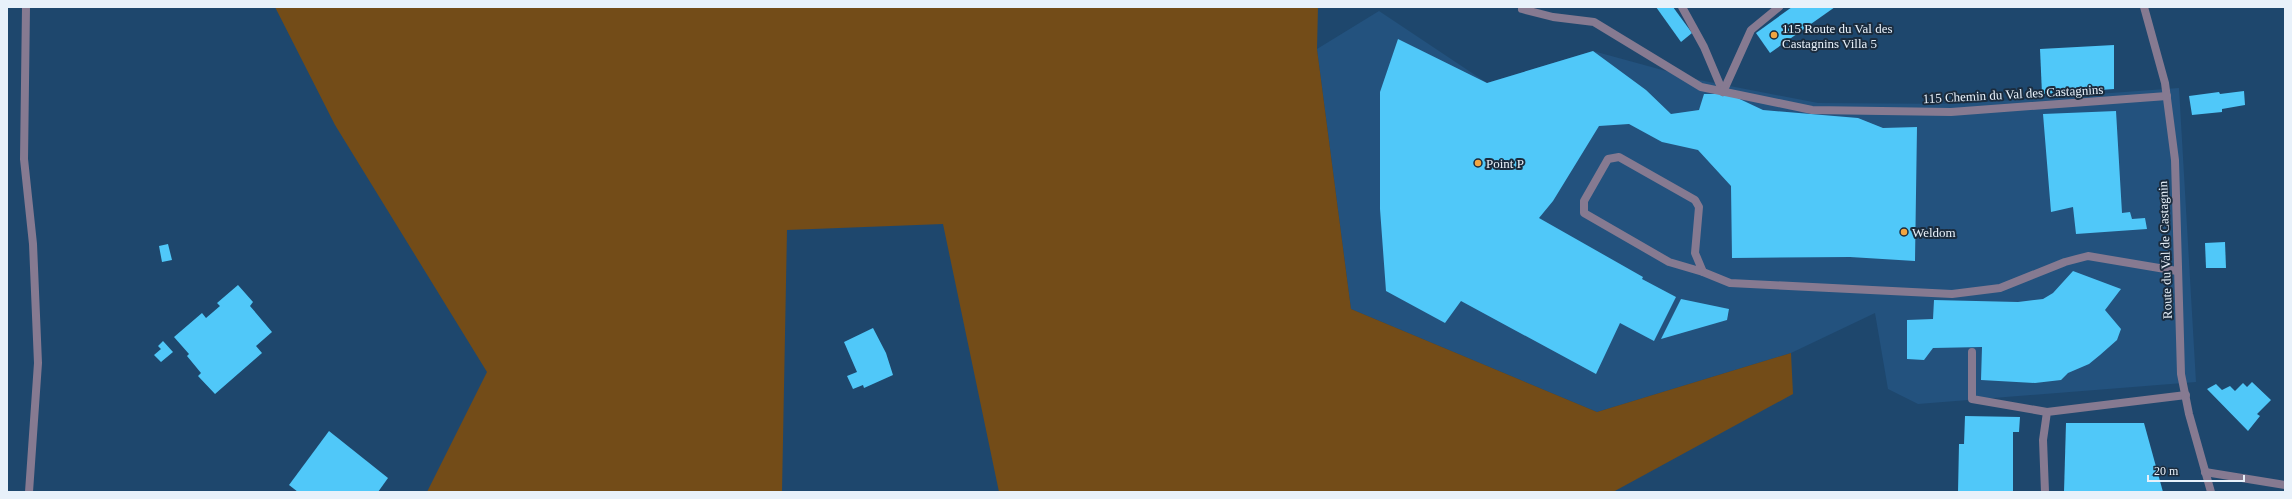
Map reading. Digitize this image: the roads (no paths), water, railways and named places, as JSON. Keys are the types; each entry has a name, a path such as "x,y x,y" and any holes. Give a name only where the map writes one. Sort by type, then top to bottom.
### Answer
{"street":[{"path":"26,7 24,159 33,244 38,363 29,492"},
{"path":"1682,7 1704,47 1723,92"},
{"path":"1723,92 1751,30 1779,7"},
{"name":"Route du Val de Castagnin","path":"2144,7 2165,83 2175,160 2181,374 2211,492"},
{"name":"115 Chemin du Val des Castagnins","path":"1522,9 1553,17 1594,22 1701,88 1812,110 1951,112 2167,96"},
{"path":"1703,272 1696,253 1699,208 1695,200 1619,157 1608,159 1584,201 1584,213 1669,262 1703,272 1730,283 1952,294 2000,288 2065,262 2088,256 2177,272"},
{"path":"1972,352 1972,399 2047,412 2186,395"},
{"path":"2045,492 2043,440 2047,412"},
{"path":"2205,472 2285,486"}],"place":[{"name":"115 Route du Val des Castagnins Villa 5","path":"1774,35"},
{"name":"Point P","path":"1478,163"},
{"name":"Weldom","path":"1904,232"}]}
